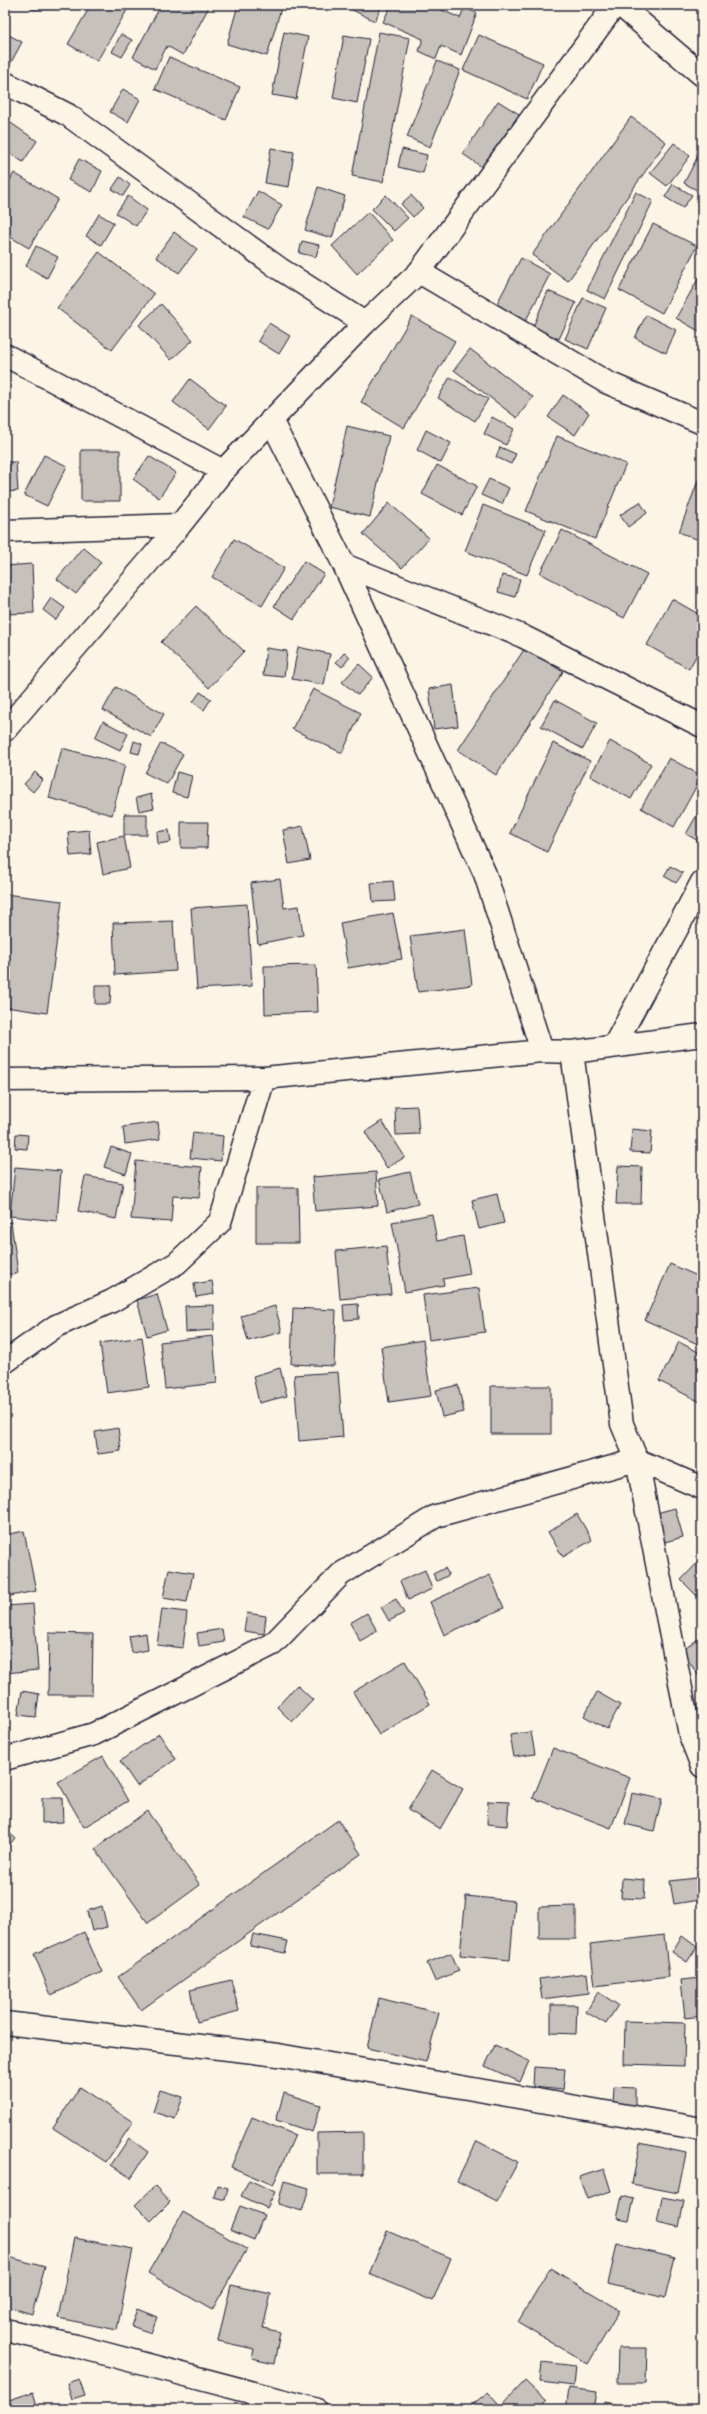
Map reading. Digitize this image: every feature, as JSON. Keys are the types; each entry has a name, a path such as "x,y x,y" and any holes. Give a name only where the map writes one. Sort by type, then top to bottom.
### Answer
{"street":[{"path":"5,730 180,525 223,470 365,323 419,272 615,5"},
{"path":"620,5 702,74"},
{"path":"5,83 68,115 280,269 365,323"},
{"path":"419,272 606,382 702,423"},
{"path":"5,355 223,470"},
{"path":"271,420 344,565 485,874 542,1051"},
{"path":"5,530 180,525"},
{"path":"344,565 522,636 702,726"},
{"path":"614,1046 702,882"},
{"path":"5,1080 264,1078 542,1051 572,1052 702,1035"},
{"path":"572,1052 622,1424 637,1460 690,1735 702,1766"},
{"path":"5,1362 56,1326 112,1301 177,1263 220,1222 264,1078"},
{"path":"5,1759 94,1734 273,1644 341,1574 436,1516 637,1460 702,1488"},
{"path":"5,2023 278,2055 702,2129"},
{"path":"5,2330 83,2348 315,2409"}],"building":[{"path":"32,5 56,5 56,9 32,9"},
{"path":"91,5 130,5 97,61 68,44"},
{"path":"161,5 210,5 183,55 167,46 155,69 133,57"},
{"path":"238,5 282,5 267,56 227,44"},
{"path":"342,5 382,5 375,21"},
{"path":"391,5 430,5 460,18 464,8 477,13 461,55 441,46 436,59 419,51 423,39 383,22"},
{"path":"284,32 308,37 296,99 272,95"},
{"path":"379,32 410,38 383,182 352,176"},
{"path":"5,33 22,42 8,68 5,66"},
{"path":"121,34 132,40 122,57 112,52"},
{"path":"344,35 369,39 357,103 333,98"},
{"path":"479,35 543,63 527,99 463,70"},
{"path":"169,57 240,87 226,120 155,89"},
{"path":"437,61 460,70 430,147 407,137"},
{"path":"123,89 140,99 128,122 110,112"},
{"path":"498,101 519,114 483,168 463,154"},
{"path":"631,117 666,142 568,281 532,255"},
{"path":"5,119 37,141 23,162 5,150"},
{"path":"674,143 690,156 667,186 650,173"},
{"path":"271,148 294,152 289,187 265,183"},
{"path":"402,149 427,155 423,173 398,167"},
{"path":"697,158 702,161 702,193 684,183"},
{"path":"79,159 102,171 92,192 68,180"},
{"path":"14,173 58,199 29,248 5,234 5,189"},
{"path":"120,177 130,185 123,196 112,189"},
{"path":"673,184 692,195 683,208 665,197"},
{"path":"318,187 345,196 332,238 305,230"},
{"path":"258,191 282,205 268,229 244,217"},
{"path":"636,192 653,201 605,299 587,290"},
{"path":"386,195 408,218 394,231 372,209"},
{"path":"411,195 423,208 413,217 401,204"},
{"path":"128,196 147,210 136,226 116,213"},
{"path":"368,212 393,240 357,274 332,246"},
{"path":"99,214 114,223 101,245 86,236"},
{"path":"653,224 697,246 662,313 619,290"},
{"path":"174,232 197,249 179,273 156,257"},
{"path":"302,241 319,245 316,257 299,253"},
{"path":"36,246 58,257 47,278 26,266"},
{"path":"99,252 154,294 112,350 57,308"},
{"path":"521,258 550,274 525,322 495,307"},
{"path":"702,272 702,333 676,318"},
{"path":"548,291 576,303 559,339 533,327"},
{"path":"583,298 606,308 588,349 565,339"},
{"path":"161,304 193,340 171,360 139,325"},
{"path":"646,315 676,330 666,353 635,338"},
{"path":"412,316 455,341 404,428 361,402"},
{"path":"269,323 290,336 279,354 258,341"},
{"path":"470,349 533,397 517,418 454,370"},
{"path":"450,377 488,399 475,421 438,398"},
{"path":"190,379 226,406 209,429 173,402"},
{"path":"563,395 589,413 575,435 548,417"},
{"path":"492,417 514,429 506,445 484,434"},
{"path":"347,426 389,436 370,517 329,507"},
{"path":"426,430 451,443 441,463 417,450"},
{"path":"557,436 626,464 595,539 526,511"},
{"path":"500,447 516,454 511,464 496,457"},
{"path":"81,450 120,450 120,501 81,501"},
{"path":"44,455 67,466 47,506 24,495"},
{"path":"149,456 176,473 159,498 133,479"},
{"path":"5,462 16,462 18,491 5,492"},
{"path":"437,465 477,486 462,515 422,494"},
{"path":"699,478 702,479 701,541 679,532"},
{"path":"489,479 509,488 502,504 481,495"},
{"path":"640,502 647,513 628,527 620,515"},
{"path":"389,503 429,538 402,568 363,534"},
{"path":"483,505 546,530 527,575 465,551"},
{"path":"562,530 647,574 624,618 540,573"},
{"path":"234,539 284,568 262,606 212,577"},
{"path":"83,547 101,562 76,594 57,579"},
{"path":"304,561 324,574 294,619 274,606"},
{"path":"32,564 34,613 5,614 5,566"},
{"path":"502,575 520,579 515,597 498,592"},
{"path":"51,598 65,608 56,620 43,610"},
{"path":"672,599 702,616 702,645 689,669 647,645"},
{"path":"196,606 244,651 209,688 161,642"},
{"path":"298,647 330,654 324,685 292,679"},
{"path":"266,648 287,651 284,677 263,675"},
{"path":"525,648 563,672 496,775 458,750"},
{"path":"345,652 350,657 342,667 336,662"},
{"path":"359,664 373,677 358,695 342,682"},
{"path":"453,685 458,726 434,729 429,689"},
{"path":"116,687 164,714 151,737 103,710"},
{"path":"313,689 361,713 342,753 292,729"},
{"path":"200,692 211,699 204,710 193,702"},
{"path":"555,700 597,723 583,749 541,726"},
{"path":"103,721 128,734 120,750 95,738"},
{"path":"134,741 142,744 139,754 131,752"},
{"path":"610,741 651,764 631,799 590,776"},
{"path":"161,743 183,754 167,784 145,773"},
{"path":"553,743 590,761 547,852 510,833"},
{"path":"62,748 125,765 112,815 49,798"},
{"path":"669,758 702,776 674,827 641,808"},
{"path":"35,772 43,780 33,792 24,784"},
{"path":"177,772 192,776 187,797 172,793"},
{"path":"151,794 154,808 139,811 136,798"},
{"path":"698,813 702,816 702,843 686,834"},
{"path":"124,814 147,814 147,835 124,835"},
{"path":"181,822 208,822 207,848 181,848"},
{"path":"303,826 310,860 289,864 283,830"},
{"path":"89,830 91,854 70,856 68,832"},
{"path":"169,830 171,842 158,844 157,832"},
{"path":"124,836 130,868 103,874 97,842"},
{"path":"670,866 683,873 676,883 664,876"},
{"path":"280,879 284,908 299,906 303,935 258,944 251,883"},
{"path":"393,881 395,901 373,902 371,883"},
{"path":"5,894 62,901 47,1013 5,1007"},
{"path":"247,904 252,986 197,989 191,908"},
{"path":"393,913 402,959 348,968 340,923"},
{"path":"173,921 176,971 115,975 113,923"},
{"path":"465,929 472,985 418,992 410,936"},
{"path":"316,965 318,1012 265,1014 264,966"},
{"path":"95,985 111,985 110,1004 95,1004"},
{"path":"417,1106 419,1134 396,1135 395,1107"},
{"path":"382,1121 405,1157 387,1168 365,1132"},
{"path":"158,1122 160,1139 125,1144 123,1127"},
{"path":"632,1129 652,1131 650,1153 630,1152"},
{"path":"193,1132 223,1136 221,1161 190,1158"},
{"path":"16,1134 28,1135 27,1149 15,1148"},
{"path":"111,1147 132,1154 126,1174 104,1167"},
{"path":"136,1161 202,1167 199,1198 173,1196 171,1222 131,1219"},
{"path":"618,1166 642,1167 641,1204 616,1204"},
{"path":"15,1167 61,1171 57,1221 10,1216"},
{"path":"376,1172 378,1206 315,1211 312,1177"},
{"path":"410,1172 418,1204 387,1212 379,1179"},
{"path":"85,1176 123,1183 116,1219 78,1211"},
{"path":"256,1188 298,1188 299,1243 256,1243"},
{"path":"497,1194 504,1223 479,1229 472,1200"},
{"path":"432,1214 437,1241 463,1236 470,1274 443,1279 444,1285 405,1292 392,1222"},
{"path":"11,1222 18,1273 5,1275 5,1223"},
{"path":"386,1246 391,1294 340,1299 336,1251"},
{"path":"670,1264 702,1278 702,1346 645,1320"},
{"path":"212,1281 214,1294 196,1297 194,1284"},
{"path":"479,1288 485,1332 429,1340 423,1295"},
{"path":"157,1294 167,1330 147,1336 137,1300"},
{"path":"358,1304 359,1319 344,1320 343,1305"},
{"path":"214,1305 214,1330 186,1332 185,1306"},
{"path":"275,1306 282,1332 248,1341 241,1316"},
{"path":"293,1308 336,1310 334,1366 291,1364"},
{"path":"213,1336 217,1383 165,1389 160,1342"},
{"path":"142,1337 149,1387 107,1393 100,1343"},
{"path":"423,1340 431,1396 389,1402 381,1347"},
{"path":"679,1342 702,1354 702,1403 659,1381"},
{"path":"280,1368 287,1396 259,1403 253,1376"},
{"path":"338,1372 343,1437 299,1441 294,1375"},
{"path":"458,1385 464,1412 442,1417 436,1390"},
{"path":"491,1386 551,1386 551,1434 491,1434"},
{"path":"118,1428 121,1451 98,1454 95,1432"},
{"path":"675,1508 683,1537 661,1543 653,1514"},
{"path":"577,1514 592,1540 563,1557 548,1532"},
{"path":"24,1531 36,1591 5,1597 5,1535"},
{"path":"702,1558 702,1601 681,1580"},
{"path":"445,1568 449,1575 437,1581 433,1574"},
{"path":"169,1569 193,1573 187,1602 163,1598"},
{"path":"425,1570 432,1589 408,1600 400,1581"},
{"path":"490,1575 504,1608 444,1635 430,1602"},
{"path":"396,1599 404,1613 389,1621 381,1607"},
{"path":"33,1604 38,1670 5,1673 5,1606"},
{"path":"162,1609 187,1612 183,1648 157,1645"},
{"path":"247,1613 266,1616 264,1634 244,1631"},
{"path":"367,1613 377,1631 360,1641 350,1623"},
{"path":"222,1629 224,1642 199,1646 197,1633"},
{"path":"49,1633 93,1634 92,1695 48,1695"},
{"path":"146,1633 148,1650 132,1653 129,1636"},
{"path":"702,1636 702,1681 682,1651"},
{"path":"405,1661 430,1704 379,1735 353,1692"},
{"path":"297,1685 313,1700 292,1722 277,1707"},
{"path":"22,1691 39,1694 36,1717 18,1715"},
{"path":"597,1692 620,1705 607,1729 584,1716"},
{"path":"531,1732 535,1754 514,1757 510,1735"},
{"path":"159,1734 176,1759 137,1786 120,1761"},
{"path":"553,1748 630,1778 611,1828 533,1798"},
{"path":"103,1756 128,1801 84,1827 58,1782"},
{"path":"432,1770 463,1789 440,1829 408,1810"},
{"path":"632,1793 662,1799 654,1831 625,1824"},
{"path":"42,1798 62,1798 63,1822 42,1823"},
{"path":"488,1801 509,1802 507,1826 487,1824"},
{"path":"147,1811 200,1885 148,1923 95,1849"},
{"path":"338,1820 361,1854 141,2010 118,1977"},
{"path":"5,1829 15,1838 5,1850"},
{"path":"622,1878 645,1880 644,1899 621,1898"},
{"path":"696,1878 699,1900 674,1904 670,1881"},
{"path":"466,1896 515,1901 510,1960 460,1955"},
{"path":"102,1906 107,1927 92,1931 87,1911"},
{"path":"576,1906 576,1939 539,1939 539,1907"},
{"path":"84,1932 102,1972 51,1995 34,1954"},
{"path":"253,1934 288,1941 285,1953 250,1946"},
{"path":"664,1935 669,1977 595,1986 590,1944"},
{"path":"682,1936 697,1947 687,1962 672,1952"},
{"path":"451,1953 459,1971 435,1981 427,1963"},
{"path":"587,1973 589,1993 542,1999 539,1979"},
{"path":"702,1978 702,2016 685,2018 681,1980"},
{"path":"231,1980 239,2011 197,2022 190,1990"},
{"path":"598,1992 618,2005 606,2024 586,2012"},
{"path":"379,1998 439,2013 426,2062 367,2048"},
{"path":"551,2005 577,2005 576,2034 551,2033"},
{"path":"625,2021 685,2023 684,2066 624,2064"},
{"path":"495,2045 529,2061 520,2082 485,2066"},
{"path":"534,2067 565,2069 563,2090 533,2087"},
{"path":"80,2087 133,2122 106,2162 53,2128"},
{"path":"614,2087 635,2088 635,2107 613,2105"},
{"path":"160,2090 183,2097 175,2119 153,2112"},
{"path":"284,2093 321,2105 312,2132 276,2120"},
{"path":"252,2117 295,2135 273,2185 231,2167"},
{"path":"363,2132 363,2174 317,2174 317,2133"},
{"path":"129,2138 148,2152 131,2178 111,2165"},
{"path":"477,2141 518,2162 497,2201 457,2181"},
{"path":"640,2143 686,2153 678,2193 632,2184"},
{"path":"604,2169 611,2191 587,2199 579,2177"},
{"path":"249,2180 275,2192 267,2208 241,2196"},
{"path":"284,2181 309,2188 302,2211 278,2204"},
{"path":"217,2185 228,2188 225,2200 214,2197"},
{"path":"155,2186 170,2202 151,2221 135,2205"},
{"path":"622,2196 634,2199 629,2221 617,2219"},
{"path":"662,2197 684,2201 679,2227 657,2222"},
{"path":"240,2206 264,2215 254,2240 230,2230"},
{"path":"183,2212 247,2249 212,2310 148,2273"},
{"path":"387,2231 451,2258 433,2301 369,2274"},
{"path":"74,2238 133,2249 117,2330 58,2318"},
{"path":"617,2244 675,2258 665,2298 608,2284"},
{"path":"5,2256 45,2267 32,2314 5,2306"},
{"path":"550,2268 620,2310 588,2364 518,2322"},
{"path":"231,2285 271,2294 263,2328 280,2332 274,2364 252,2359 254,2349 218,2341"},
{"path":"137,2309 157,2317 151,2333 131,2326"},
{"path":"618,2348 647,2348 646,2383 617,2383"},
{"path":"542,2362 576,2366 574,2386 540,2382"},
{"path":"79,2379 85,2395 72,2399 67,2383"},
{"path":"525,2381 546,2401 538,2409 510,2409 504,2403"},
{"path":"569,2388 597,2392 594,2409 566,2409"},
{"path":"33,2392 38,2409 9,2409 6,2401"},
{"path":"488,2392 498,2403 491,2409 467,2409"},
{"path":"605,2402 641,2409 604,2409"}]}
